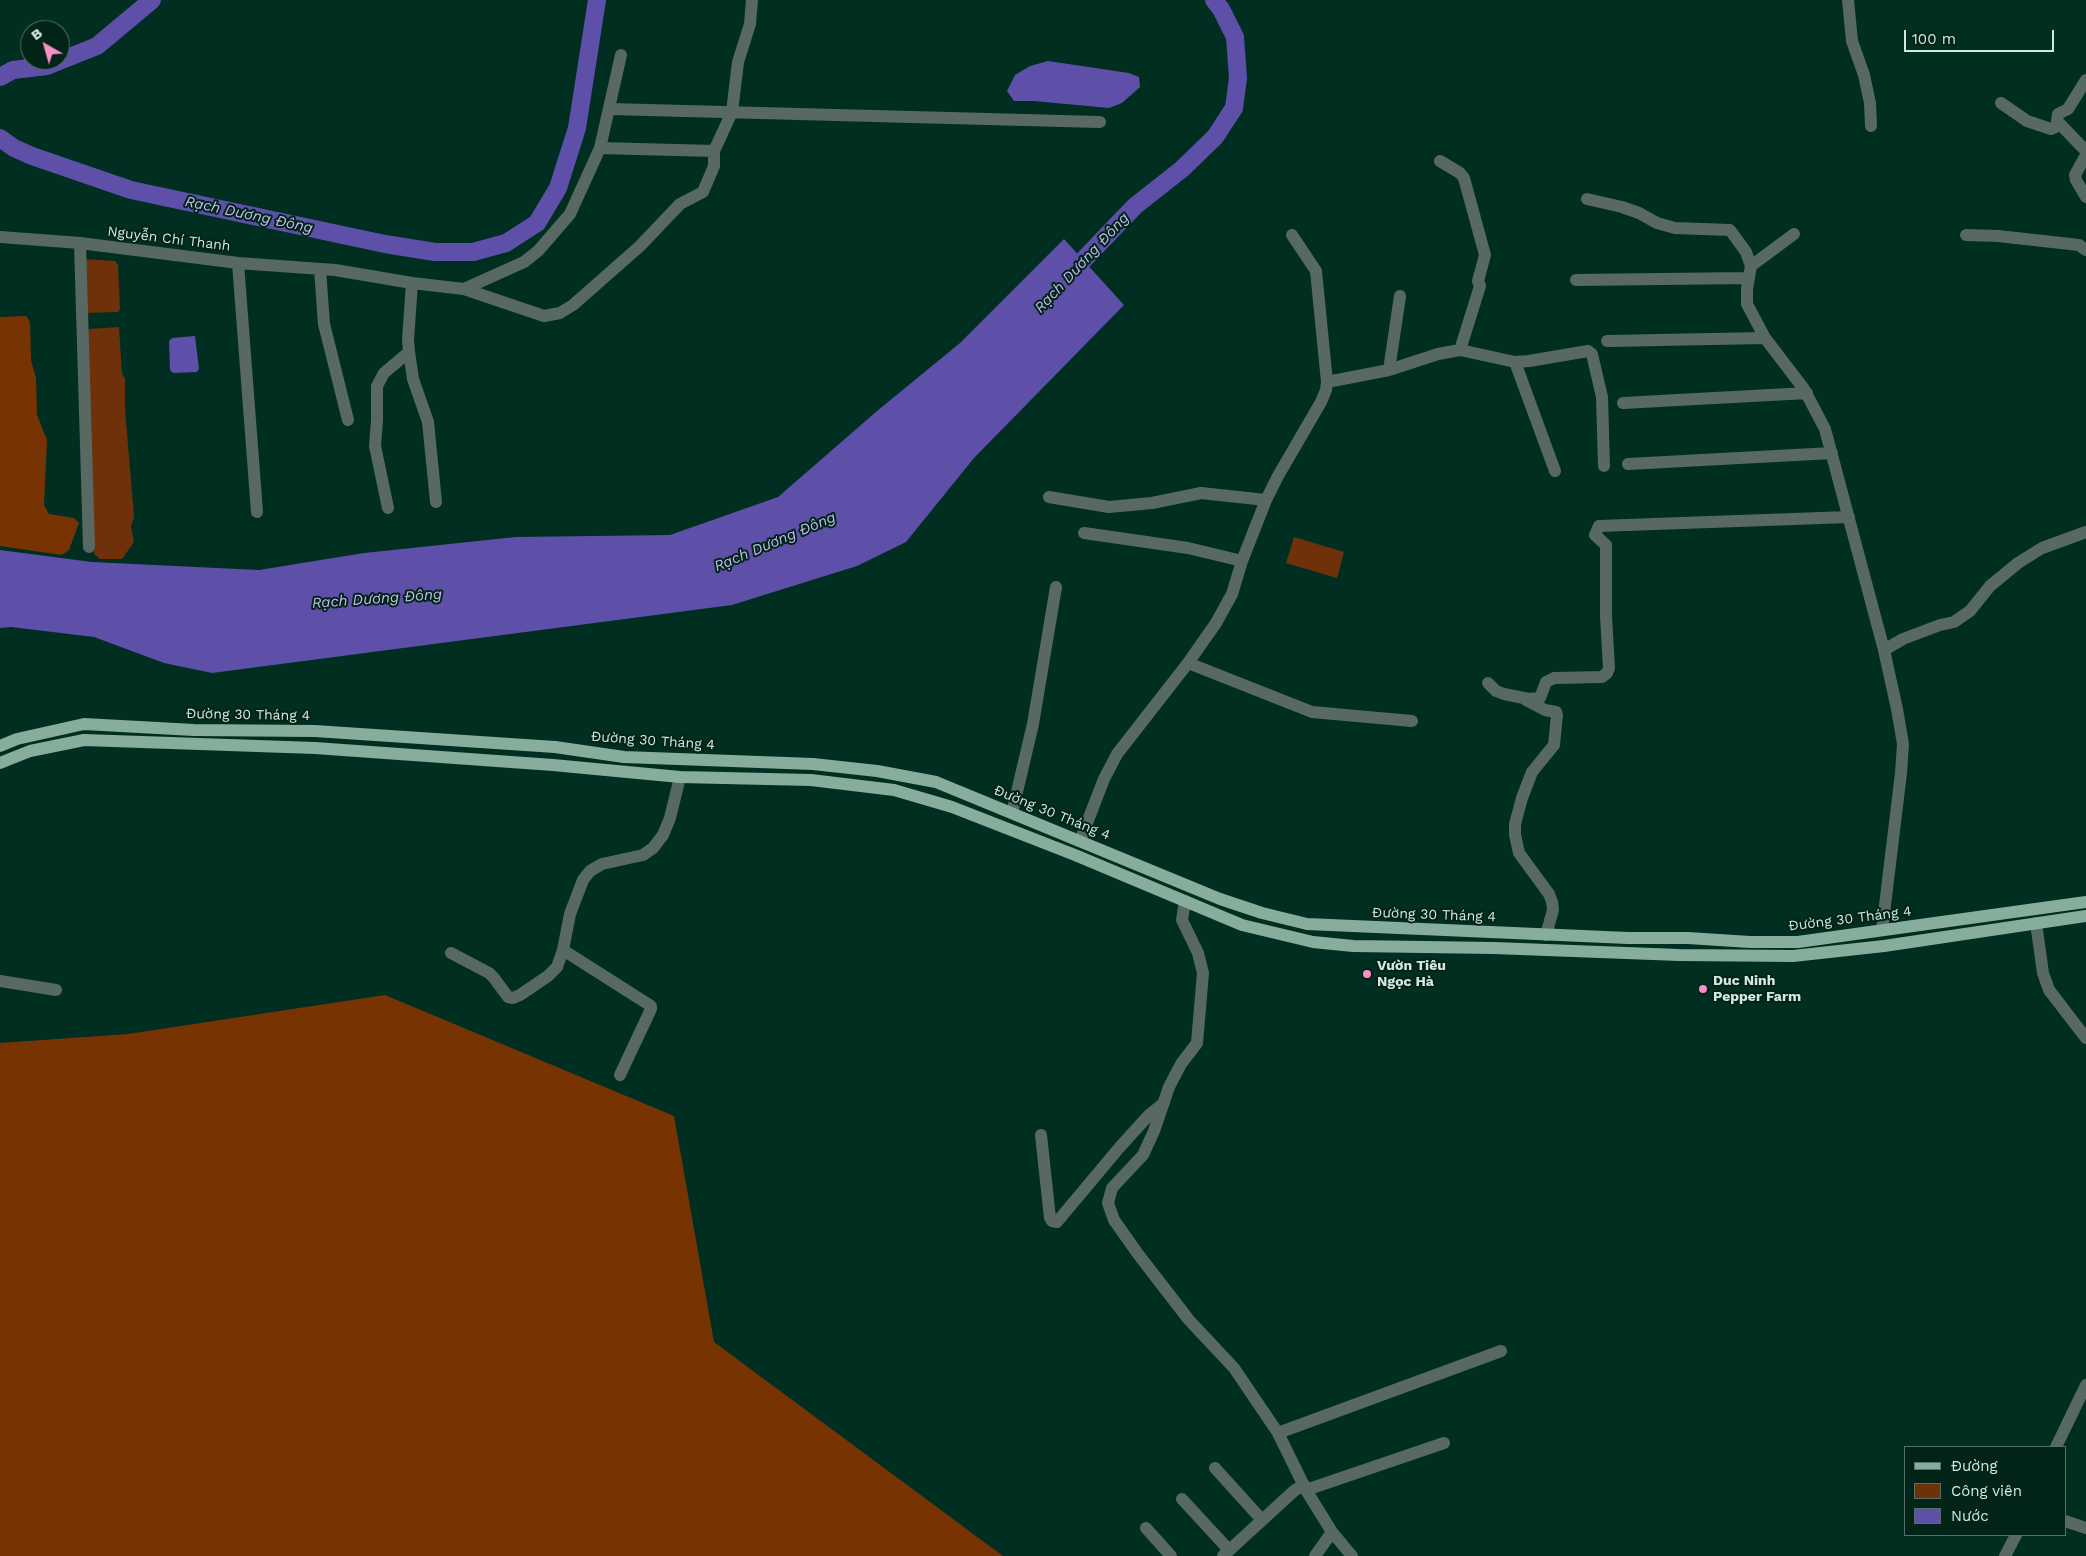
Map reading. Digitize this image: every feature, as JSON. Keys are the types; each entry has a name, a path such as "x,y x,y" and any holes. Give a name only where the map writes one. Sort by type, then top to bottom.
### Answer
{"main road":[{"name":"Đường 30 Tháng 4","path":"0,746 17,739 84,724 194,730 315,731 555,748 624,756 813,764 877,771 936,782 1220,899 1262,913 1307,924 1546,935 1798,942 2086,902"},
{"path":"84,724 84,740"},
{"path":"315,731 315,748"},
{"path":"0,763 30,751 84,740 315,748 553,765 680,777 812,780 894,790 952,807 1075,855 1242,925 1313,942 1353,946 1494,948 1679,955 1793,956 1884,946 2086,916"},
{"path":"553,765 555,748"},
{"path":"812,780 813,764"},
{"path":"1075,855 1080,841"},
{"path":"1353,946 1354,927"},
{"path":"1882,930 1884,946"},
{"path":"1494,948 1495,932"}],"street":[{"name":"Nguyễn Chí Thanh","path":"0,237 80,243 238,263 335,270 412,283 464,289 544,316 560,313 573,305 640,246 680,204 703,192 714,166 714,151 732,112 738,62 750,24 752,0"},
{"path":"1848,0 1852,41 1864,75 1870,104 1871,126"},
{"path":"464,289 513,268 538,251 570,214 600,148 621,56"},
{"path":"2086,80 2068,109 2058,114 2057,121 2086,151"},
{"path":"2001,103 2027,121 2051,129 2060,124"},
{"path":"610,109 1100,122"},
{"path":"600,148 714,151"},
{"path":"2086,155 2075,175 2086,197"},
{"path":"1440,161 1460,173 1464,178 1485,255 1478,281 1480,286 1460,350"},
{"path":"1588,199 1622,207 1639,213 1657,223 1675,228 1730,230 1746,252 1750,272 1747,304 1765,338 1807,393 1825,429 1884,650 1903,744 1882,930"},
{"path":"1080,841 1104,778 1117,754 1188,663 1216,623 1232,594 1242,561 1266,500 1321,402 1327,382 1316,270 1292,234"},
{"path":"1576,280 1750,272 1794,234"},
{"path":"1966,235 1998,236 2079,245 2086,250"},
{"path":"80,243 90,547"},
{"path":"238,263 257,512"},
{"path":"320,269 324,324 348,420"},
{"path":"412,283 408,340 409,352 413,378 428,422 436,502"},
{"path":"1389,370 1400,296"},
{"path":"1607,341 1765,338"},
{"path":"1327,382 1389,370 1438,354 1460,350 1515,362 1588,351 1592,354 1603,405 1604,466"},
{"path":"388,508 375,446 377,386 384,373 409,352"},
{"path":"1515,362 1556,471"},
{"path":"1623,404 1807,393"},
{"path":"1628,464 1832,453"},
{"path":"1049,497 1109,507 1152,503 1201,493 1266,500"},
{"path":"1525,699 1540,698 1546,682 1554,678 1595,678 1602,677 1607,673 1609,668 1606,616 1606,545 1595,534 1599,526 1849,517"},
{"path":"1884,650 1903,639 1940,625 1954,622 1970,611 1990,586 2018,563 2042,548 2086,532"},
{"path":"1084,533 1188,548 1242,561"},
{"path":"1012,813 1033,724 1056,587"},
{"path":"1188,663 1312,712 1412,721"},
{"path":"1488,683 1496,691 1525,699 1545,710 1556,712 1557,715 1554,745 1532,772 1522,798 1515,830 1515,840 1519,853 1552,902 1553,910 1546,935"},
{"path":"451,953 489,973 508,997 513,998 520,995 548,976 556,967 563,950 570,914 583,880 590,871 602,864 643,855 653,848 663,834 670,818 680,777"},
{"path":"1186,901 1182,920 1201,962 1203,973 1199,1009 1200,1030 1197,1043 1181,1064 1143,1155 1112,1188 1108,1196 1110,1210 1138,1254 1189,1320 1234,1368 1278,1433 1305,1488 1332,1532 1352,1556"},
{"path":"2036,923 2043,973 2049,990 2086,1038"},
{"path":"563,950 651,1006 620,1075"},
{"path":"0,981 56,990"},
{"path":"1041,1135 1050,1218 1052,1221 1058,1222 1119,1148 1148,1116 1164,1103"},
{"path":"1278,1433 1501,1350"},
{"path":"2056,1446 2086,1385"},
{"path":"1182,1499 1226,1553 1295,1490 1444,1443"},
{"path":"1215,1468 1262,1520"},
{"path":"2066,1521 2086,1528"},
{"path":"1146,1528 1171,1556"},
{"path":"1315,1556 1332,1532"},
{"path":"2005,1556 2015,1536"}],"green space":[{"path":"85,259 115,261 118,265 120,309 118,312 86,313"},
{"path":"119,327 122,374 125,378 125,409 134,517 131,526 134,542 122,559 100,559 94,554 84,336 89,329"},
{"path":"1294,537 1344,552 1337,578 1286,563"}],"shaded area":[{"path":"26,316 30,322 31,360 36,378 37,415 47,440 44,505 49,514 74,518 79,523 69,550 62,555 0,546 0,317"},
{"path":"385,995 674,1116 714,1342 1003,1556 0,1556 0,1043 128,1034"}],"water":[{"path":"1048,61 1129,73 1139,77 1140,87 1122,103 1109,108 1014,101 1007,91 1015,75 1030,66"},
{"path":"1064,239 1124,305 974,458 906,542 857,566 732,605 212,673 164,663 94,637 11,627 0,628 0,550 92,562 259,570 364,553 516,537 670,535 778,497 877,411 960,343"},
{"path":"195,336 199,369 197,372 173,373 170,370 169,341 172,338"}],"waterway":[{"name":"Rạch Dương Đông","path":"0,77 13,70 47,66 97,46 152,0"},
{"name":"Rạch Dương Đông","path":"0,138 14,148 32,156 131,190 385,244 435,252 473,252 506,243 537,223 558,188 577,128 597,0"},
{"name":"Rạch Dương Đông","path":"1068,276 1135,206 1182,169 1215,137 1234,108 1238,78 1235,37 1221,9 1214,0"}],"place":[{"name":"Vườn Tiêu Ngọc Hà","path":"1367,974"},
{"name":"Duc Ninh Pepper Farm","path":"1703,989"}]}
